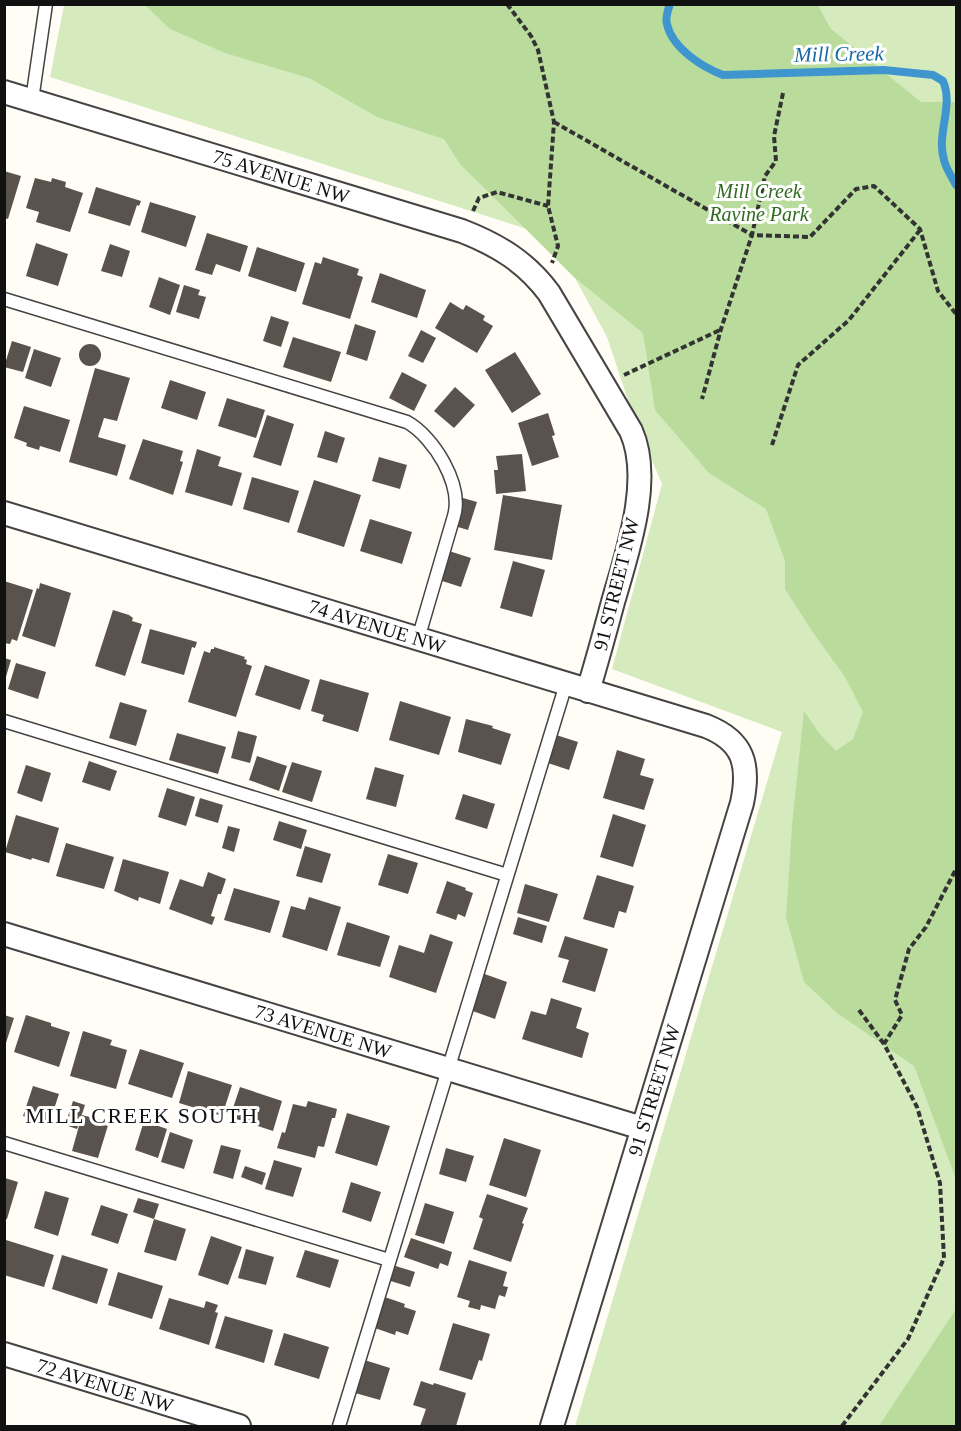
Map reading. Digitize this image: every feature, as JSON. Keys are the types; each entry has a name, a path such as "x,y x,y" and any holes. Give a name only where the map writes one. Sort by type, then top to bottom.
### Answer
{"street":[{"name":"75 AVENUE NW","path":"4,92 462,231 510,254 544,286"},
{"name":"91 STREET NW","path":"544,286 604,385 634,440 639,463 638,487 629,545 588,691"},
{"name":"74 AVENUE NW","path":"4,513 716,730 728,737 740,753"},
{"name":"91 STREET NW","path":"552,1426 742,802 746,777 740,753"},
{"name":"73 AVENUE NW","path":"4,933 642,1128"},
{"name":"72 AVENUE NW","path":"4,1354 239,1426"}],"lane":[{"path":"32,100 46,4"},
{"path":"4,299 418,428 437,452 455,490 457,500 418,639"},
{"path":"339,1426 566,684"},
{"path":"4,721 507,875"},
{"path":"4,1143 389,1260"}],"path":[{"path":"507,4 531,36 538,50 554,122 548,206 558,246 544,286"},
{"path":"702,399 721,329 752,235 765,176 776,161 774,136 783,93"},
{"path":"554,122 752,235 810,237 856,189 874,186 920,229 938,291 957,314"},
{"path":"462,231 479,198 497,192 548,206"},
{"path":"772,445 798,365 849,320 920,229"},
{"path":"604,385 721,329"},
{"path":"884,1044 902,1015 895,1000 909,949 926,927 957,869"},
{"path":"948,885 957,884"},
{"path":"842,1426 908,1339 944,1258 940,1183 917,1107 884,1044 859,1011"}],"green space":[{"name":"Mill Creek Ravine Park","path":"64,5 956,5 956,1426 575,1426 782,732 612,669 662,484 634,418 607,337 575,278 527,229 50,77"},
{"path":"145,5 818,5 830,28 921,102 956,102 956,1179 914,1066 837,1013 804,982 786,917 792,825 804,711 819,733 836,751 853,739 863,712 845,677 785,589 785,561 766,509 709,473 655,410 643,333 575,278 460,164 444,139 377,117 309,78 225,53 170,29"},
{"path":"956,1309 956,1426 879,1426"}],"building":[{"path":"4,171 21,176 8,219 4,218"},
{"path":"35,178 51,182 52,178 66,182 65,187 83,193 70,232 36,222 39,212 26,208"},
{"path":"96,187 141,201 139,206 137,205 130,226 88,213"},
{"path":"150,202 196,216 186,247 141,232"},
{"path":"207,233 248,246 240,272 216,264 212,275 195,270"},
{"path":"36,243 68,254 58,286 26,276"},
{"path":"110,244 130,251 122,277 101,271"},
{"path":"257,247 305,263 296,292 248,276"},
{"path":"323,257 359,269 357,275 363,277 350,319 302,304 315,262 321,264"},
{"path":"380,273 426,290 417,318 371,302"},
{"path":"159,277 180,285 170,315 149,307"},
{"path":"184,285 200,290 198,295 206,297 199,319 176,312"},
{"path":"450,302 463,310 466,305 485,316 483,320 493,326 477,353 435,328"},
{"path":"271,316 289,322 281,347 263,341"},
{"path":"355,324 376,331 367,361 346,354"},
{"path":"421,330 436,338 423,363 408,356"},
{"path":"293,337 341,352 331,382 283,367"},
{"path":"12,341 31,347 23,372 4,367"},
{"path":"90,344 98,347 101,355 98,363 90,366 82,363 79,355 82,347"},
{"path":"34,349 61,358 51,387 25,378"},
{"path":"515,352 541,394 512,413 485,370"},
{"path":"95,368 130,378 117,421 104,418 98,437 126,445 117,476 69,462"},
{"path":"402,372 427,385 414,411 389,398"},
{"path":"170,380 206,392 197,420 161,408"},
{"path":"455,387 475,405 454,428 434,411"},
{"path":"227,398 265,410 256,438 218,426"},
{"path":"24,406 70,420 60,452 40,446 39,450 26,446 27,443 14,438"},
{"path":"548,413 559,457 532,466 518,423"},
{"path":"267,415 294,424 281,466 253,457"},
{"path":"325,431 345,438 337,463 317,457"},
{"path":"143,439 183,451 180,461 183,462 173,495 129,479"},
{"path":"197,449 221,457 218,466 242,473 232,506 185,492"},
{"path":"522,454 526,491 496,494 494,470 498,470 496,456"},
{"path":"379,457 407,465 400,489 372,481"},
{"path":"252,477 299,491 289,523 243,509"},
{"path":"314,480 361,495 344,547 297,532"},
{"path":"503,495 562,505 552,560 494,550"},
{"path":"456,496 477,502 468,530 448,524"},
{"path":"370,519 412,532 402,564 360,551"},
{"path":"449,551 471,558 461,587 439,580"},
{"path":"513,561 545,570 532,617 500,608"},
{"path":"4,581 33,590 17,641 12,639 10,644 4,643"},
{"path":"40,583 71,593 55,647 22,636"},
{"path":"113,610 129,615 133,618 132,621 142,624 125,676 95,666"},
{"path":"150,629 197,642 195,648 192,647 184,675 141,663"},
{"path":"214,647 245,657 246,664 252,666 236,717 188,702 204,651 210,653"},
{"path":"4,658 11,660 5,680 4,680"},
{"path":"16,663 46,672 38,699 8,689"},
{"path":"265,665 310,680 300,710 255,695"},
{"path":"320,679 369,693 358,732 322,721 324,715 311,711"},
{"path":"400,701 451,717 439,755 389,740"},
{"path":"120,702 147,710 136,746 109,738"},
{"path":"466,719 493,726 492,728 511,734 501,765 458,752"},
{"path":"238,731 257,736 250,763 231,758"},
{"path":"177,733 226,747 218,774 169,760"},
{"path":"553,734 578,742 569,770 545,762"},
{"path":"617,750 645,759 640,775 654,779 644,810 603,798"},
{"path":"257,756 287,766 279,791 249,780"},
{"path":"89,761 117,771 110,791 82,782"},
{"path":"292,762 322,771 312,802 282,792"},
{"path":"26,765 51,773 42,802 17,793"},
{"path":"375,767 404,775 396,807 366,799"},
{"path":"167,788 195,797 186,826 158,817"},
{"path":"463,794 495,804 487,829 455,819"},
{"path":"200,798 223,805 218,823 195,816"},
{"path":"613,814 646,825 633,867 600,857"},
{"path":"16,815 59,828 49,863 5,852"},
{"path":"279,821 307,830 301,849 273,840"},
{"path":"228,826 240,829 234,852 222,848"},
{"path":"66,843 114,857 104,889 56,876"},
{"path":"305,846 331,854 322,883 296,876"},
{"path":"388,854 418,863 408,894 378,885"},
{"path":"123,859 169,872 160,904 139,897 138,901 114,891"},
{"path":"208,872 226,879 211,916 215,917 212,925 169,909 180,879 203,887"},
{"path":"597,875 634,886 626,913 619,911 614,928 583,919"},
{"path":"447,881 473,893 465,917 458,914 456,920 436,913"},
{"path":"525,884 558,894 549,922 517,913"},
{"path":"234,888 280,901 270,933 224,920"},
{"path":"309,897 341,907 327,951 282,937 291,906 305,910"},
{"path":"518,917 547,926 542,943 513,934"},
{"path":"347,922 390,936 380,967 337,955"},
{"path":"430,934 453,942 436,993 389,977 399,945 424,953"},
{"path":"565,936 608,949 595,992 562,982 569,960 558,957"},
{"path":"479,972 507,982 495,1019 467,1009"},
{"path":"551,998 582,1008 576,1028 589,1033 582,1058 522,1039 531,1011 546,1015"},
{"path":"4,1015 14,1018 5,1046 4,1046"},
{"path":"26,1015 70,1032 59,1067 14,1052"},
{"path":"83,1031 112,1040 110,1045 127,1050 116,1089 70,1076"},
{"path":"140,1049 184,1063 172,1098 128,1084"},
{"path":"188,1071 232,1085 222,1116 179,1103"},
{"path":"33,1086 59,1094 49,1124 23,1116"},
{"path":"240,1087 282,1101 273,1131 230,1117"},
{"path":"73,1101 85,1105 77,1129 65,1125"},
{"path":"308,1101 337,1109 335,1118 332,1118 324,1147 318,1146 315,1158 277,1148 282,1132 285,1133 293,1104 306,1107"},
{"path":"347,1113 390,1126 377,1166 335,1153"},
{"path":"82,1115 109,1122 98,1158 72,1151"},
{"path":"144,1121 167,1129 158,1158 135,1150"},
{"path":"170,1132 193,1140 184,1169 161,1162"},
{"path":"504,1138 541,1150 526,1197 489,1185"},
{"path":"221,1145 241,1150 233,1179 213,1173"},
{"path":"446,1148 474,1156 466,1182 439,1174"},
{"path":"274,1160 302,1168 293,1197 265,1189"},
{"path":"245,1166 266,1173 262,1185 241,1177"},
{"path":"5,1178 18,1182 7,1219 5,1219"},
{"path":"351,1182 381,1192 371,1222 342,1212"},
{"path":"45,1191 69,1198 58,1236 34,1228"},
{"path":"487,1194 528,1208 511,1262 473,1249 483,1219 479,1217"},
{"path":"138,1198 159,1204 154,1219 133,1212"},
{"path":"425,1203 454,1212 444,1244 415,1235"},
{"path":"101,1205 128,1214 118,1244 91,1235"},
{"path":"154,1219 186,1229 176,1261 144,1252"},
{"path":"211,1236 242,1247 228,1285 198,1275"},
{"path":"411,1238 452,1252 448,1266 440,1263 438,1269 404,1257"},
{"path":"6,1240 54,1255 44,1287 4,1275"},
{"path":"246,1249 274,1257 266,1285 238,1278"},
{"path":"305,1250 339,1260 330,1288 296,1277"},
{"path":"62,1255 108,1269 97,1304 52,1289"},
{"path":"469,1260 507,1272 503,1286 508,1287 505,1297 499,1295 495,1309 481,1305 480,1310 468,1307 470,1301 457,1297"},
{"path":"386,1263 415,1272 410,1287 381,1278"},
{"path":"118,1272 163,1286 152,1319 108,1305"},
{"path":"379,1295 405,1304 404,1307 416,1311 408,1335 396,1331 395,1335 369,1326"},
{"path":"169,1298 204,1308 206,1301 218,1305 209,1345 159,1329"},
{"path":"225,1316 273,1330 264,1363 215,1348"},
{"path":"453,1323 490,1334 482,1361 479,1360 472,1380 439,1370"},
{"path":"284,1333 329,1347 319,1379 274,1365"},
{"path":"358,1358 390,1368 380,1400 348,1391"},
{"path":"421,1381 466,1393 456,1426 420,1426 426,1409 413,1405"}],"waterway":[{"name":"Mill Creek","path":"670,4 666,22 675,41 697,62 723,75 884,70 933,75 943,81 947,100 942,150 946,167 956,185"}],"district":[{"name":"MILL CREEK SOUTH","path":"142,1115"}]}
